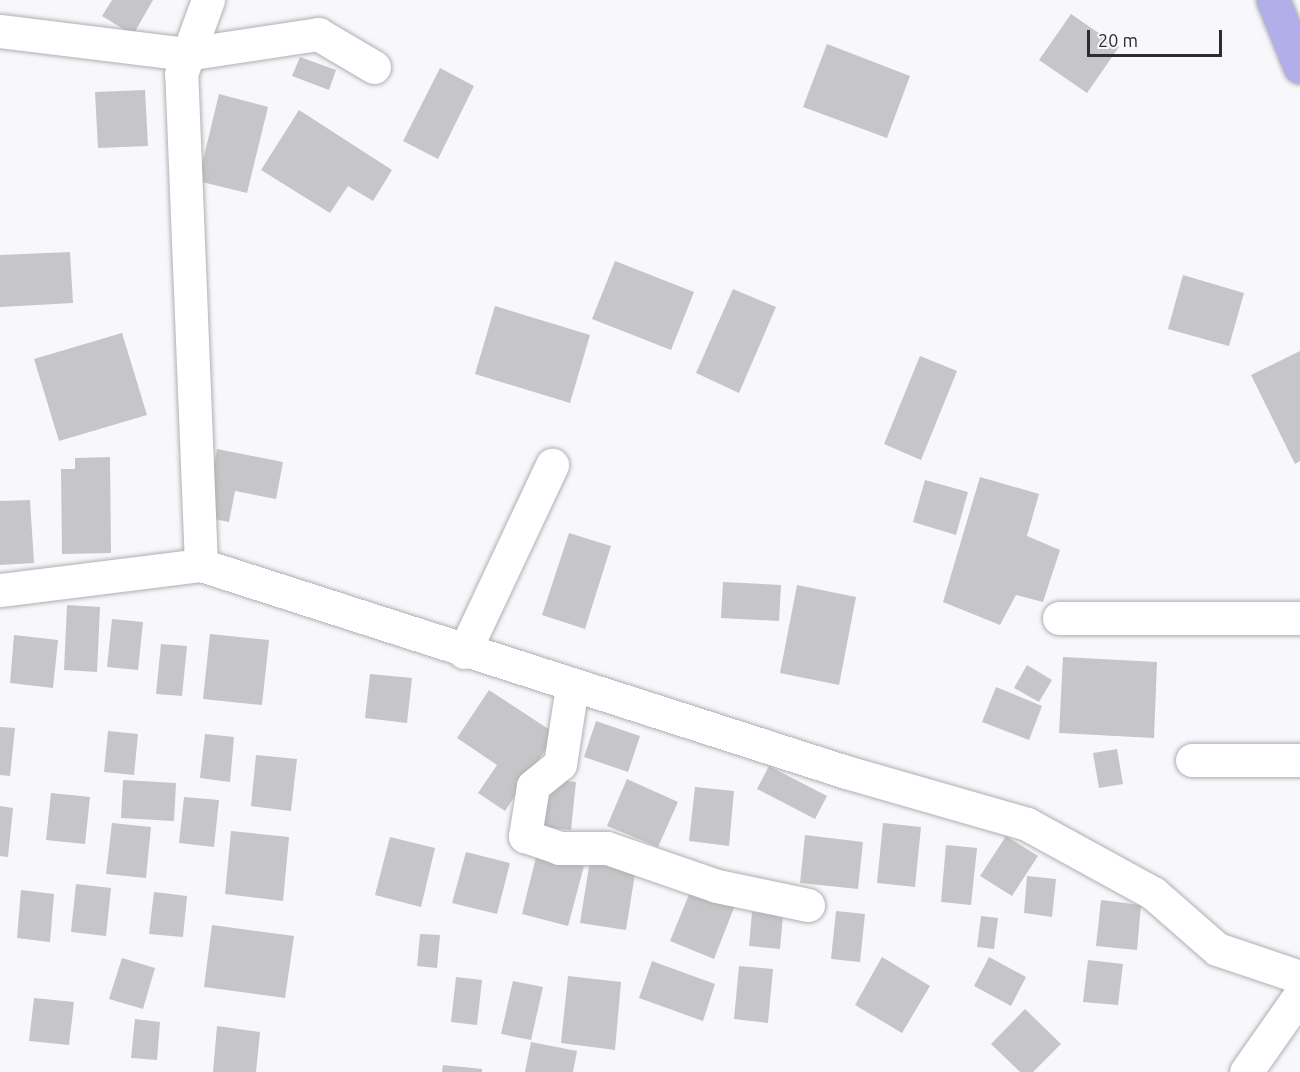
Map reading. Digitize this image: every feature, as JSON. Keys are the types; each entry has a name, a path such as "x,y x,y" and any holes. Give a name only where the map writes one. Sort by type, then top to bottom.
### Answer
{"main road":[{"path":"1273,0 1300,67"}],"street":[{"path":"201,566 181,74 186,54 208,0"},
{"path":"0,31 186,54 318,34 374,67"},
{"path":"464,652 552,465"},
{"path":"0,590 201,566 572,686 1027,824 1153,893 1217,949 1300,977"},
{"path":"1059,618 1300,618"},
{"path":"572,686 560,764 534,786 525,836 559,848 607,848 717,886 808,905"},
{"path":"1192,760 1300,760"},
{"path":"1246,1072 1300,995"}],"building":[{"path":"112,0 153,0 133,35 102,16"},
{"path":"1071,14 1119,47 1087,93 1039,60"},
{"path":"827,44 910,76 887,138 803,107"},
{"path":"300,57 336,70 329,90 292,76"},
{"path":"440,68 474,86 438,159 403,141"},
{"path":"145,90 148,146 98,148 95,92"},
{"path":"219,94 268,107 247,193 198,181"},
{"path":"299,110 392,170 373,201 348,186 330,213 261,170"},
{"path":"70,252 73,303 0,307 0,255"},
{"path":"615,261 694,292 671,350 592,319"},
{"path":"1183,275 1244,293 1229,346 1168,329"},
{"path":"733,289 776,307 739,393 696,373"},
{"path":"495,306 590,335 570,403 475,374"},
{"path":"122,333 147,415 59,441 34,359"},
{"path":"1300,351 1300,461 1295,464 1251,375"},
{"path":"920,356 957,371 921,460 884,444"},
{"path":"217,449 283,462 276,499 235,491 229,522 204,517"},
{"path":"110,457 111,553 62,554 61,469 75,469 75,458"},
{"path":"980,477 1039,494 1027,536 1060,550 1043,602 1016,595 1000,625 943,602"},
{"path":"925,480 968,492 956,535 913,522"},
{"path":"30,500 34,563 0,565 0,501"},
{"path":"569,533 611,546 585,629 542,615"},
{"path":"723,582 781,585 779,621 721,618"},
{"path":"797,585 856,597 839,685 780,673"},
{"path":"67,605 100,607 97,672 64,670"},
{"path":"112,619 143,622 138,670 107,667"},
{"path":"210,634 269,640 262,705 203,699"},
{"path":"14,635 58,640 53,688 10,683"},
{"path":"161,644 187,646 182,696 156,694"},
{"path":"1063,657 1157,662 1154,738 1059,733"},
{"path":"1027,665 1052,680 1039,702 1014,688"},
{"path":"370,674 412,678 407,723 365,718"},
{"path":"996,687 1042,706 1029,740 982,722"},
{"path":"489,690 556,734 505,811 478,793 497,765 457,738"},
{"path":"596,721 640,736 628,772 584,757"},
{"path":"0,727 15,728 10,776 0,775"},
{"path":"108,731 138,734 134,775 104,772"},
{"path":"205,734 234,737 230,782 200,778"},
{"path":"1117,749 1123,784 1099,788 1093,753"},
{"path":"256,755 297,759 291,811 251,806"},
{"path":"769,766 827,796 815,819 757,789"},
{"path":"545,779 576,782 571,830 540,827"},
{"path":"627,779 678,802 658,847 607,826"},
{"path":"123,780 176,783 174,821 121,818"},
{"path":"695,787 734,791 729,846 689,841"},
{"path":"51,793 90,797 85,844 46,840"},
{"path":"184,797 219,800 214,847 179,843"},
{"path":"0,806 13,808 8,857 0,856"},
{"path":"112,823 151,827 146,878 106,874"},
{"path":"883,823 921,827 915,887 877,883"},
{"path":"231,831 289,837 283,901 225,894"},
{"path":"805,835 863,842 858,889 800,883"},
{"path":"1006,836 1038,856 1012,896 980,876"},
{"path":"390,837 435,848 421,907 375,895"},
{"path":"946,845 977,848 971,905 941,902"},
{"path":"466,852 510,863 497,914 452,903"},
{"path":"537,853 584,866 568,926 522,914"},
{"path":"591,854 637,861 626,930 580,923"},
{"path":"1027,876 1056,879 1052,917 1024,913"},
{"path":"76,884 111,888 106,936 71,932"},
{"path":"692,887 735,905 714,959 670,941"},
{"path":"21,890 54,894 50,942 17,938"},
{"path":"154,892 187,896 183,937 149,934"},
{"path":"1101,900 1141,905 1137,950 1096,946"},
{"path":"836,911 865,914 860,962 831,959"},
{"path":"752,912 783,915 780,949 749,946"},
{"path":"981,916 998,918 994,949 977,947"},
{"path":"212,925 294,936 285,998 204,987"},
{"path":"420,934 440,935 437,968 417,966"},
{"path":"882,957 930,986 902,1033 855,1005"},
{"path":"989,957 1026,977 1011,1006 974,986"},
{"path":"122,958 155,968 143,1009 109,999"},
{"path":"1088,960 1123,964 1118,1005 1083,1002"},
{"path":"652,961 715,984 703,1021 639,998"},
{"path":"739,966 773,969 768,1023 734,1019"},
{"path":"568,976 621,982 615,1050 561,1043"},
{"path":"456,977 482,980 477,1025 451,1022"},
{"path":"513,981 543,987 531,1040 501,1034"},
{"path":"34,998 74,1002 69,1045 29,1041"},
{"path":"1025,1009 1061,1044 1033,1072 1020,1072 991,1044"},
{"path":"135,1019 160,1022 157,1060 131,1058"},
{"path":"217,1026 260,1032 256,1072 213,1072"},
{"path":"531,1042 577,1051 573,1072 525,1072"},
{"path":"443,1065 482,1069 482,1072 442,1072"}]}
